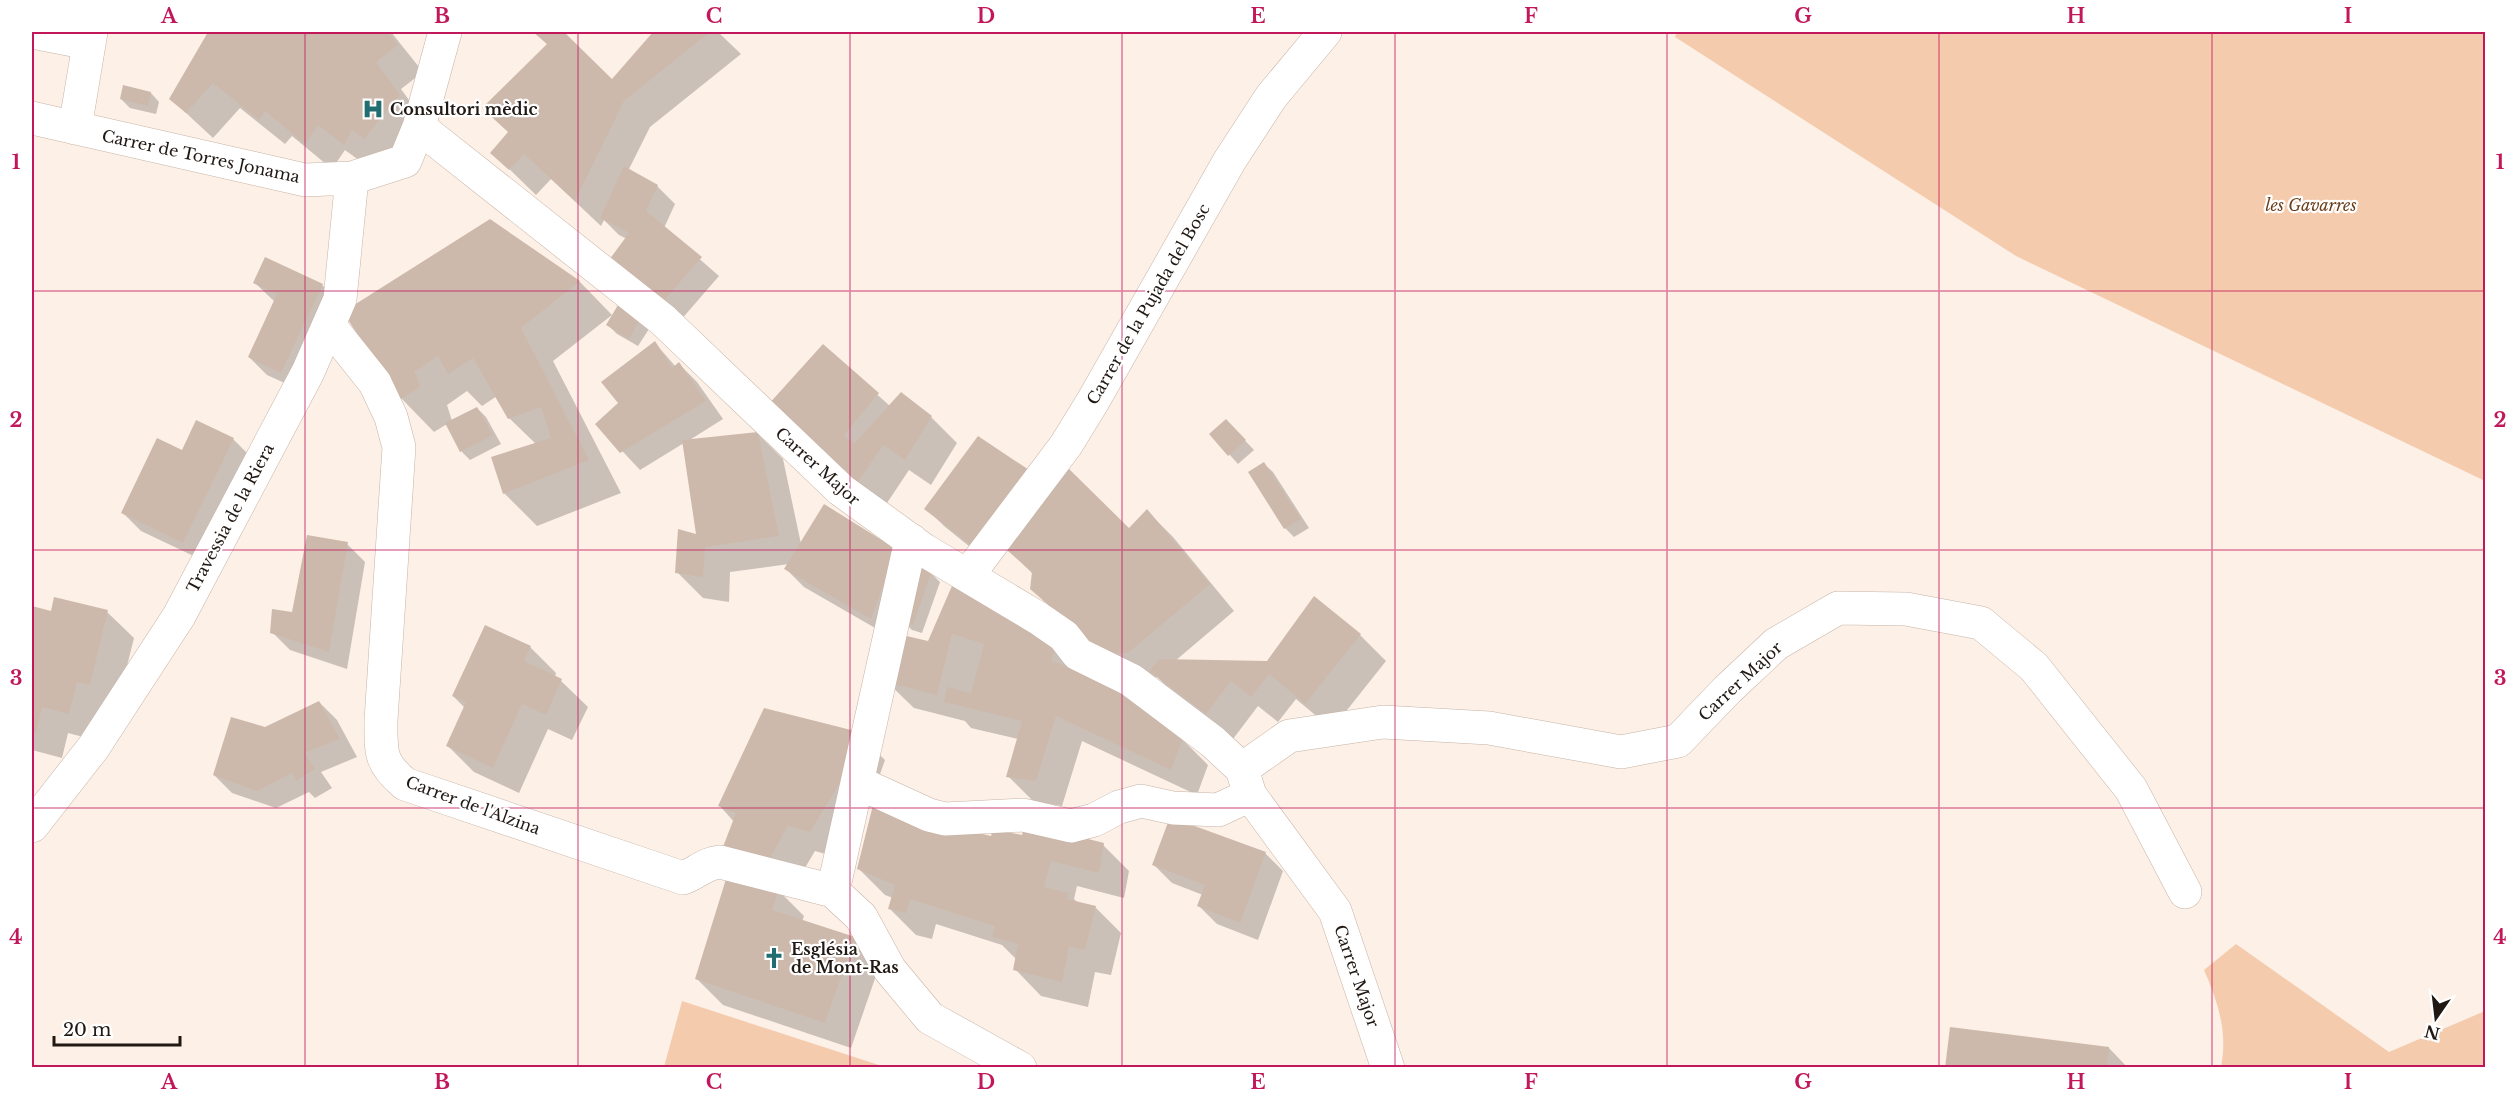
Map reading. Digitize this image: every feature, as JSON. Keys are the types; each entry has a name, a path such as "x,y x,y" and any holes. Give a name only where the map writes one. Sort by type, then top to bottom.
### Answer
{"street":[{"path":"32,32 90,37 75,128"},
{"name":"Carrer de Torres Jonama","path":"32,118 305,180 352,178 405,160 419,127 445,32"},
{"name":"Carrer de la Pujada del Bosc","path":"968,575 1066,445 1230,160 1272,97 1325,32"},
{"name":"Carrer Major","path":"419,127 663,320 841,490 911,540 1038,618 1064,636 1078,654 1131,680 1213,742 1246,782 1335,911 1388,1068"},
{"name":"Travessia de la Riera","path":"32,826 93,748 179,616 308,372 340,299 352,178"},
{"name":"Carrer de l'Alzina","path":"329,325 375,383 391,417 399,447 381,720 381,749 388,770 405,784 683,878 693,874 707,863 720,862 833,891"},
{"path":"911,540 874,701 859,783 833,891 861,917 890,970 930,1018 1020,1068"},
{"name":"Carrer Major","path":"1246,782 1289,736 1383,722 1489,728 1621,752 1678,741 1726,690 1776,644 1839,608 1906,609 1981,623 2034,667 2132,789 2185,892"},
{"path":"859,783 929,815 945,819 1023,815 1071,826 1094,820 1119,807 1141,801 1173,808 1218,810 1246,782"}],"green space":[{"name":"les Gavarres","path":"1677,32 2485,32 2485,481 2016,256 1675,37"},
{"path":"2236,944 2389,1052 2485,1011 2485,1067 2221,1067 2223,1042 2220,1017 2204,970"},
{"path":"682,1001 885,1067 664,1067"}],"building":[{"path":"208,32 388,32 398,45 376,62 400,95 364,139 352,130 344,145 318,125 305,144 265,111 259,120 213,83 186,113 169,99"},
{"path":"533,32 564,32 612,79 653,32 710,32 624,101 575,201 524,154 509,170 490,153 508,132 482,108 547,44"},
{"path":"123,85 151,92 148,106 120,99"},
{"path":"624,166 658,185 646,211 702,257 661,304 609,260 629,233 600,218"},
{"path":"490,219 580,281 521,328 589,460 503,494 491,457 551,438 541,407 508,419 473,358 448,374 438,356 415,372 420,387 400,400 343,312"},
{"path":"265,257 323,284 281,373 248,357 277,294 253,283"},
{"path":"618,305 641,318 629,339 606,325"},
{"path":"655,341 672,368 679,362 706,401 620,453 595,424 618,403 601,382"},
{"path":"823,344 879,393 844,435 854,444 901,392 932,416 905,460 883,445 854,488 767,406"},
{"path":"477,407 493,435 460,452 445,423"},
{"path":"1226,419 1246,440 1228,456 1209,434"},
{"path":"196,420 234,438 183,543 121,513 157,438 182,450"},
{"path":"758,432 779,536 705,547 703,577 675,573 678,529 696,534 682,440"},
{"path":"978,436 1032,472 972,546 924,509"},
{"path":"1264,462 1301,519 1284,529 1248,472"},
{"path":"1066,466 1129,528 1147,509 1210,584 1128,653 1108,654 1097,647 1030,589 1032,572 1000,544"},
{"path":"824,504 896,549 871,619 784,569"},
{"path":"307,535 348,542 329,652 270,633 272,609 292,612"},
{"path":"919,567 932,571 913,625 902,621"},
{"path":"955,579 1057,642 1051,661 1096,676 1183,738 1171,770 1056,716 1036,781 1006,777 1022,721 944,702 947,687 971,693 984,644 952,634 937,695 886,682 898,634 928,641"},
{"path":"1314,596 1361,634 1305,704 1269,674 1251,697 1231,681 1206,714 1149,671 1160,659 1267,661"},
{"path":"54,597 108,610 90,685 77,682 69,714 42,707 36,733 32,732 32,606 51,611"},
{"path":"485,625 531,646 524,661 562,679 546,715 522,704 493,768 446,746 466,702 452,696"},
{"path":"319,701 340,739 304,753 315,769 296,781 292,773 257,791 213,775 231,717 265,727"},
{"path":"764,708 859,732 844,776 810,832 788,826 767,863 721,852 736,813 718,806"},
{"path":"875,797 925,820 991,836 993,829 1022,835 1025,823 1104,843 1099,873 1051,861 1044,887 1069,893 1067,899 1096,906 1085,950 1069,947 1062,982 1013,970 1018,944 992,937 995,926 910,899 906,913 888,909 895,885 857,869"},
{"path":"1170,817 1266,852 1240,923 1197,906 1205,885 1152,865"},
{"name":"Església de Mont-Ras","path":"726,879 779,889 772,910 855,937 825,1023 695,979"},
{"path":"1950,1027 2109,1047 2107,1068 1945,1068"}],"place":[{"name":"Consultori mèdic","path":"373,109"},
{"name":"Església de Mont-Ras","path":"774,958"}]}
